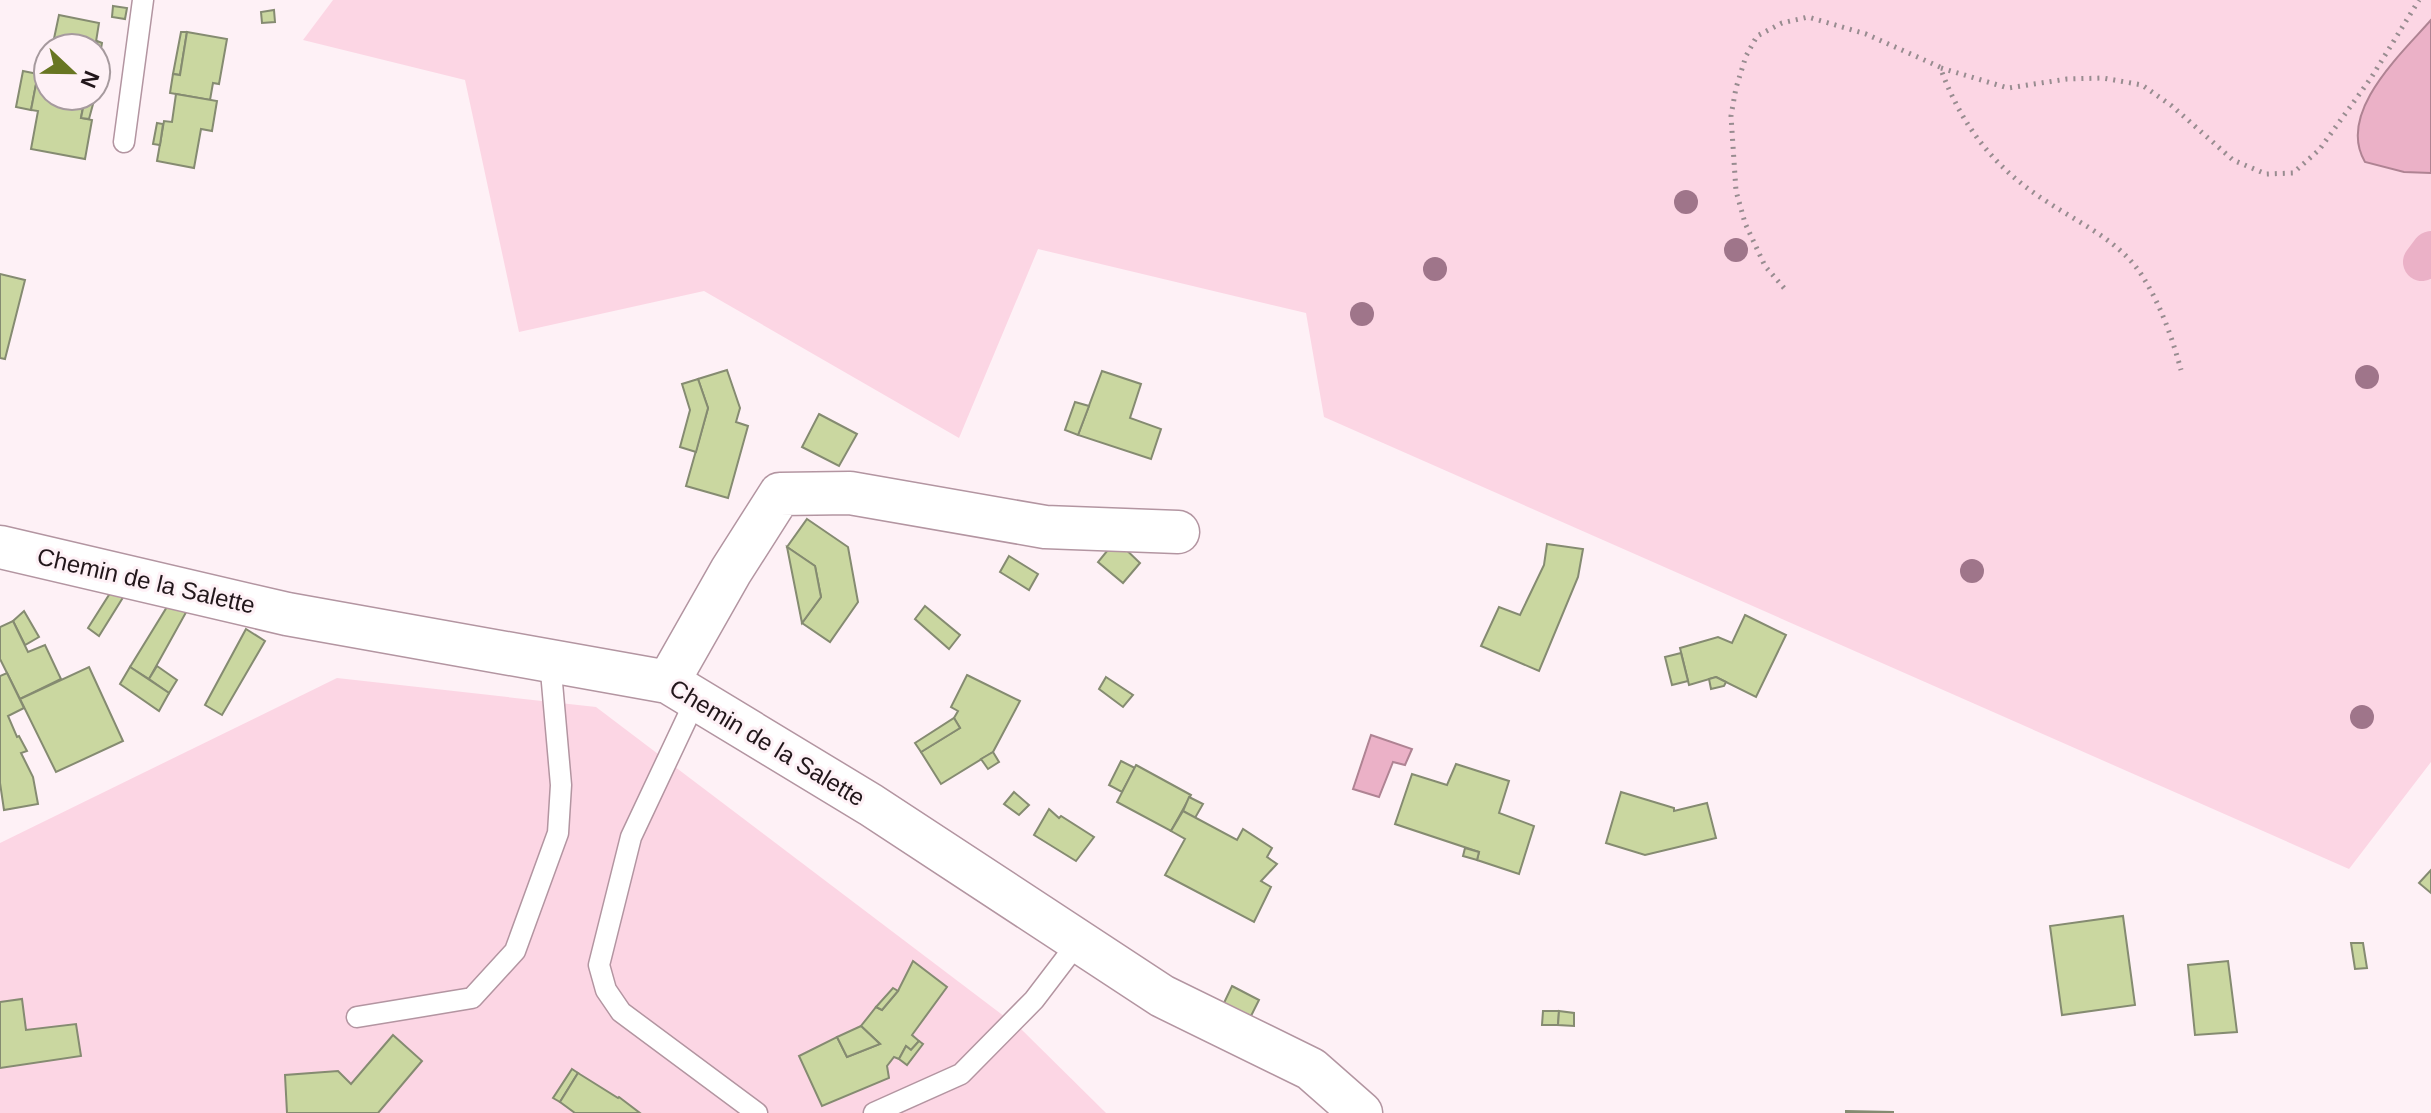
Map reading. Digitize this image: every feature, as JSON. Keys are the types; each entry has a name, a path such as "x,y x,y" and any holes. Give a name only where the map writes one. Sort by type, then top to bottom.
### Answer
{"street":[{"path":"682,690 731,571 780,494 850,493 1045,527 1178,532"},
{"name":"Chemin de la Salette","path":"0,547 287,614 550,660 682,690 871,805 1162,996 1311,1069 1361,1113"}],"lane":[{"path":"124,142 143,0"},
{"path":"357,1017 472,998 515,951 558,833 561,785 550,660"},
{"path":"682,690 631,837 599,965 606,990 621,1012 757,1113"},
{"path":"874,1113 961,1074 1034,1000 1079,941"}],"path":[{"path":"1784,288 1765,266 1745,223 1736,191 1731,116 1746,56 1757,36 1782,23 1808,17 1866,34 1940,67 2008,88 2067,79 2103,78 2142,85 2172,106 2233,160 2266,174 2293,173 2319,150 2371,78 2419,0"},
{"path":"1940,67 1951,98 1966,125 2021,184 2118,248 2140,273 2167,326 2181,370"}],"shaded area":[{"path":"333,0 2431,0 2431,762 2349,869 1324,417 1306,313 1038,249 959,438 704,291 519,332 465,80 303,40"},
{"path":"2431,20 2431,173 2404,172 2365,162 2358,143 2359,124 2365,105 2389,67"},
{"path":"337,678 596,707 1021,1029 1106,1113 0,1113 0,843"},
{"path":"1371,735 1412,749 1405,765 1393,762 1379,797 1353,789"}],"building":[{"path":"113,6 127,8 125,19 112,17"},
{"path":"274,10 275,22 262,23 261,12"},
{"path":"59,15 99,23 98,32 55,32"},
{"path":"181,32 187,32 180,75 173,74"},
{"path":"187,32 227,39 219,84 213,83 210,100 170,93 173,74 180,75"},
{"path":"23,71 32,73 31,110 16,107"},
{"path":"176,94 217,101 212,131 201,129 194,168 157,161 164,121 172,122"},
{"path":"38,112 82,112 81,118 92,120 85,159 31,149"},
{"path":"82,112 91,112 89,119 81,118"},
{"path":"157,123 163,124 160,145 153,144"},
{"path":"0,274 25,280 5,359 0,358"},
{"path":"727,370 740,408 736,422 748,426 728,498 686,486 708,408 698,379"},
{"path":"1102,371 1141,384 1130,418 1161,429 1151,459 1078,435"},
{"path":"698,379 708,408 696,452 680,447 690,410 682,384"},
{"path":"1075,402 1089,406 1078,435 1065,430"},
{"path":"819,414 857,434 839,466 802,447"},
{"path":"807,519 848,547 858,602 830,642 802,623 821,597 815,566 787,547"},
{"path":"1116,540 1140,563 1123,583 1098,562"},
{"path":"1547,544 1583,549 1578,577 1539,671 1481,646 1499,607 1520,615 1544,565"},
{"path":"787,547 815,566 821,597 802,623"},
{"path":"1009,556 1038,574 1029,590 1000,572"},
{"path":"114,587 127,591 99,636 88,628"},
{"path":"170,602 189,607 149,679 130,667"},
{"path":"925,606 960,635 949,649 915,619"},
{"path":"24,611 39,637 25,645 13,621"},
{"path":"1745,615 1786,635 1756,697 1716,677 1689,685 1680,648 1718,637 1732,643"},
{"path":"13,621 28,652 45,645 61,679 20,699 0,659 0,627"},
{"path":"246,629 265,641 222,715 205,705"},
{"path":"1681,653 1688,681 1672,685 1665,657"},
{"path":"157,666 177,680 169,693 149,679"},
{"path":"89,667 123,741 56,772 20,699"},
{"path":"130,667 169,693 159,711 120,684"},
{"path":"7,673 24,708 8,716 27,751 21,753 33,777 38,804 4,810 0,783 0,676"},
{"path":"967,675 1020,701 993,752 941,784 921,752 960,728 954,718 958,711 951,707"},
{"path":"1106,677 1133,695 1123,707 1099,689"},
{"path":"1716,677 1726,682 1724,686 1711,689 1709,679"},
{"path":"954,718 960,728 921,752 915,743"},
{"path":"993,752 999,762 988,769 981,759"},
{"path":"1121,761 1135,768 1122,792 1109,785"},
{"path":"1456,764 1509,781 1499,813 1534,826 1519,874 1477,860 1479,852 1395,824 1412,774 1447,785"},
{"path":"1136,765 1191,795 1171,831 1117,802"},
{"path":"1014,792 1029,805 1019,815 1004,804"},
{"path":"1621,792 1674,808 1674,811 1707,803 1716,838 1645,855 1606,843"},
{"path":"1189,797 1203,804 1195,818 1183,811"},
{"path":"1049,809 1094,837 1076,861 1034,835"},
{"path":"1183,811 1237,840 1243,829 1272,848 1267,857 1277,864 1261,881 1271,887 1254,922 1165,875 1185,839 1171,831"},
{"path":"1465,848 1479,852 1477,860 1463,856"},
{"path":"2431,870 2431,893 2419,883"},
{"path":"2123,916 2135,1005 2062,1015 2050,926"},
{"path":"2351,943 2363,943 2367,968 2355,969"},
{"path":"913,961 947,987 912,1035 919,1041 911,1050 906,1046 899,1059 894,1057 887,1066 889,1078 822,1106 799,1056 837,1037 847,1057 880,1044 861,1026 876,1007 882,1010 898,991"},
{"path":"2228,961 2237,1032 2195,1035 2188,965"},
{"path":"1232,986 1259,1000 1251,1016 1223,1005"},
{"path":"893,988 898,991 882,1010 876,1007"},
{"path":"22,999 26,1030 76,1024 81,1056 0,1068 0,1002"},
{"path":"1543,1011 1559,1011 1558,1025 1542,1025"},
{"path":"1559,1011 1574,1013 1574,1026 1558,1025"},
{"path":"861,1026 880,1044 847,1057 837,1037"},
{"path":"393,1035 422,1061 378,1113 287,1113 285,1075 338,1071 351,1084"},
{"path":"919,1041 923,1044 907,1065 899,1059 906,1046 911,1050"},
{"path":"572,1069 578,1073 560,1102 553,1098"},
{"path":"578,1073 640,1113 575,1113 560,1102"},
{"path":"1893,1112 1893,1113 1846,1113"}],"waterway":[{"path":"2422,262 2431,250"}]}
